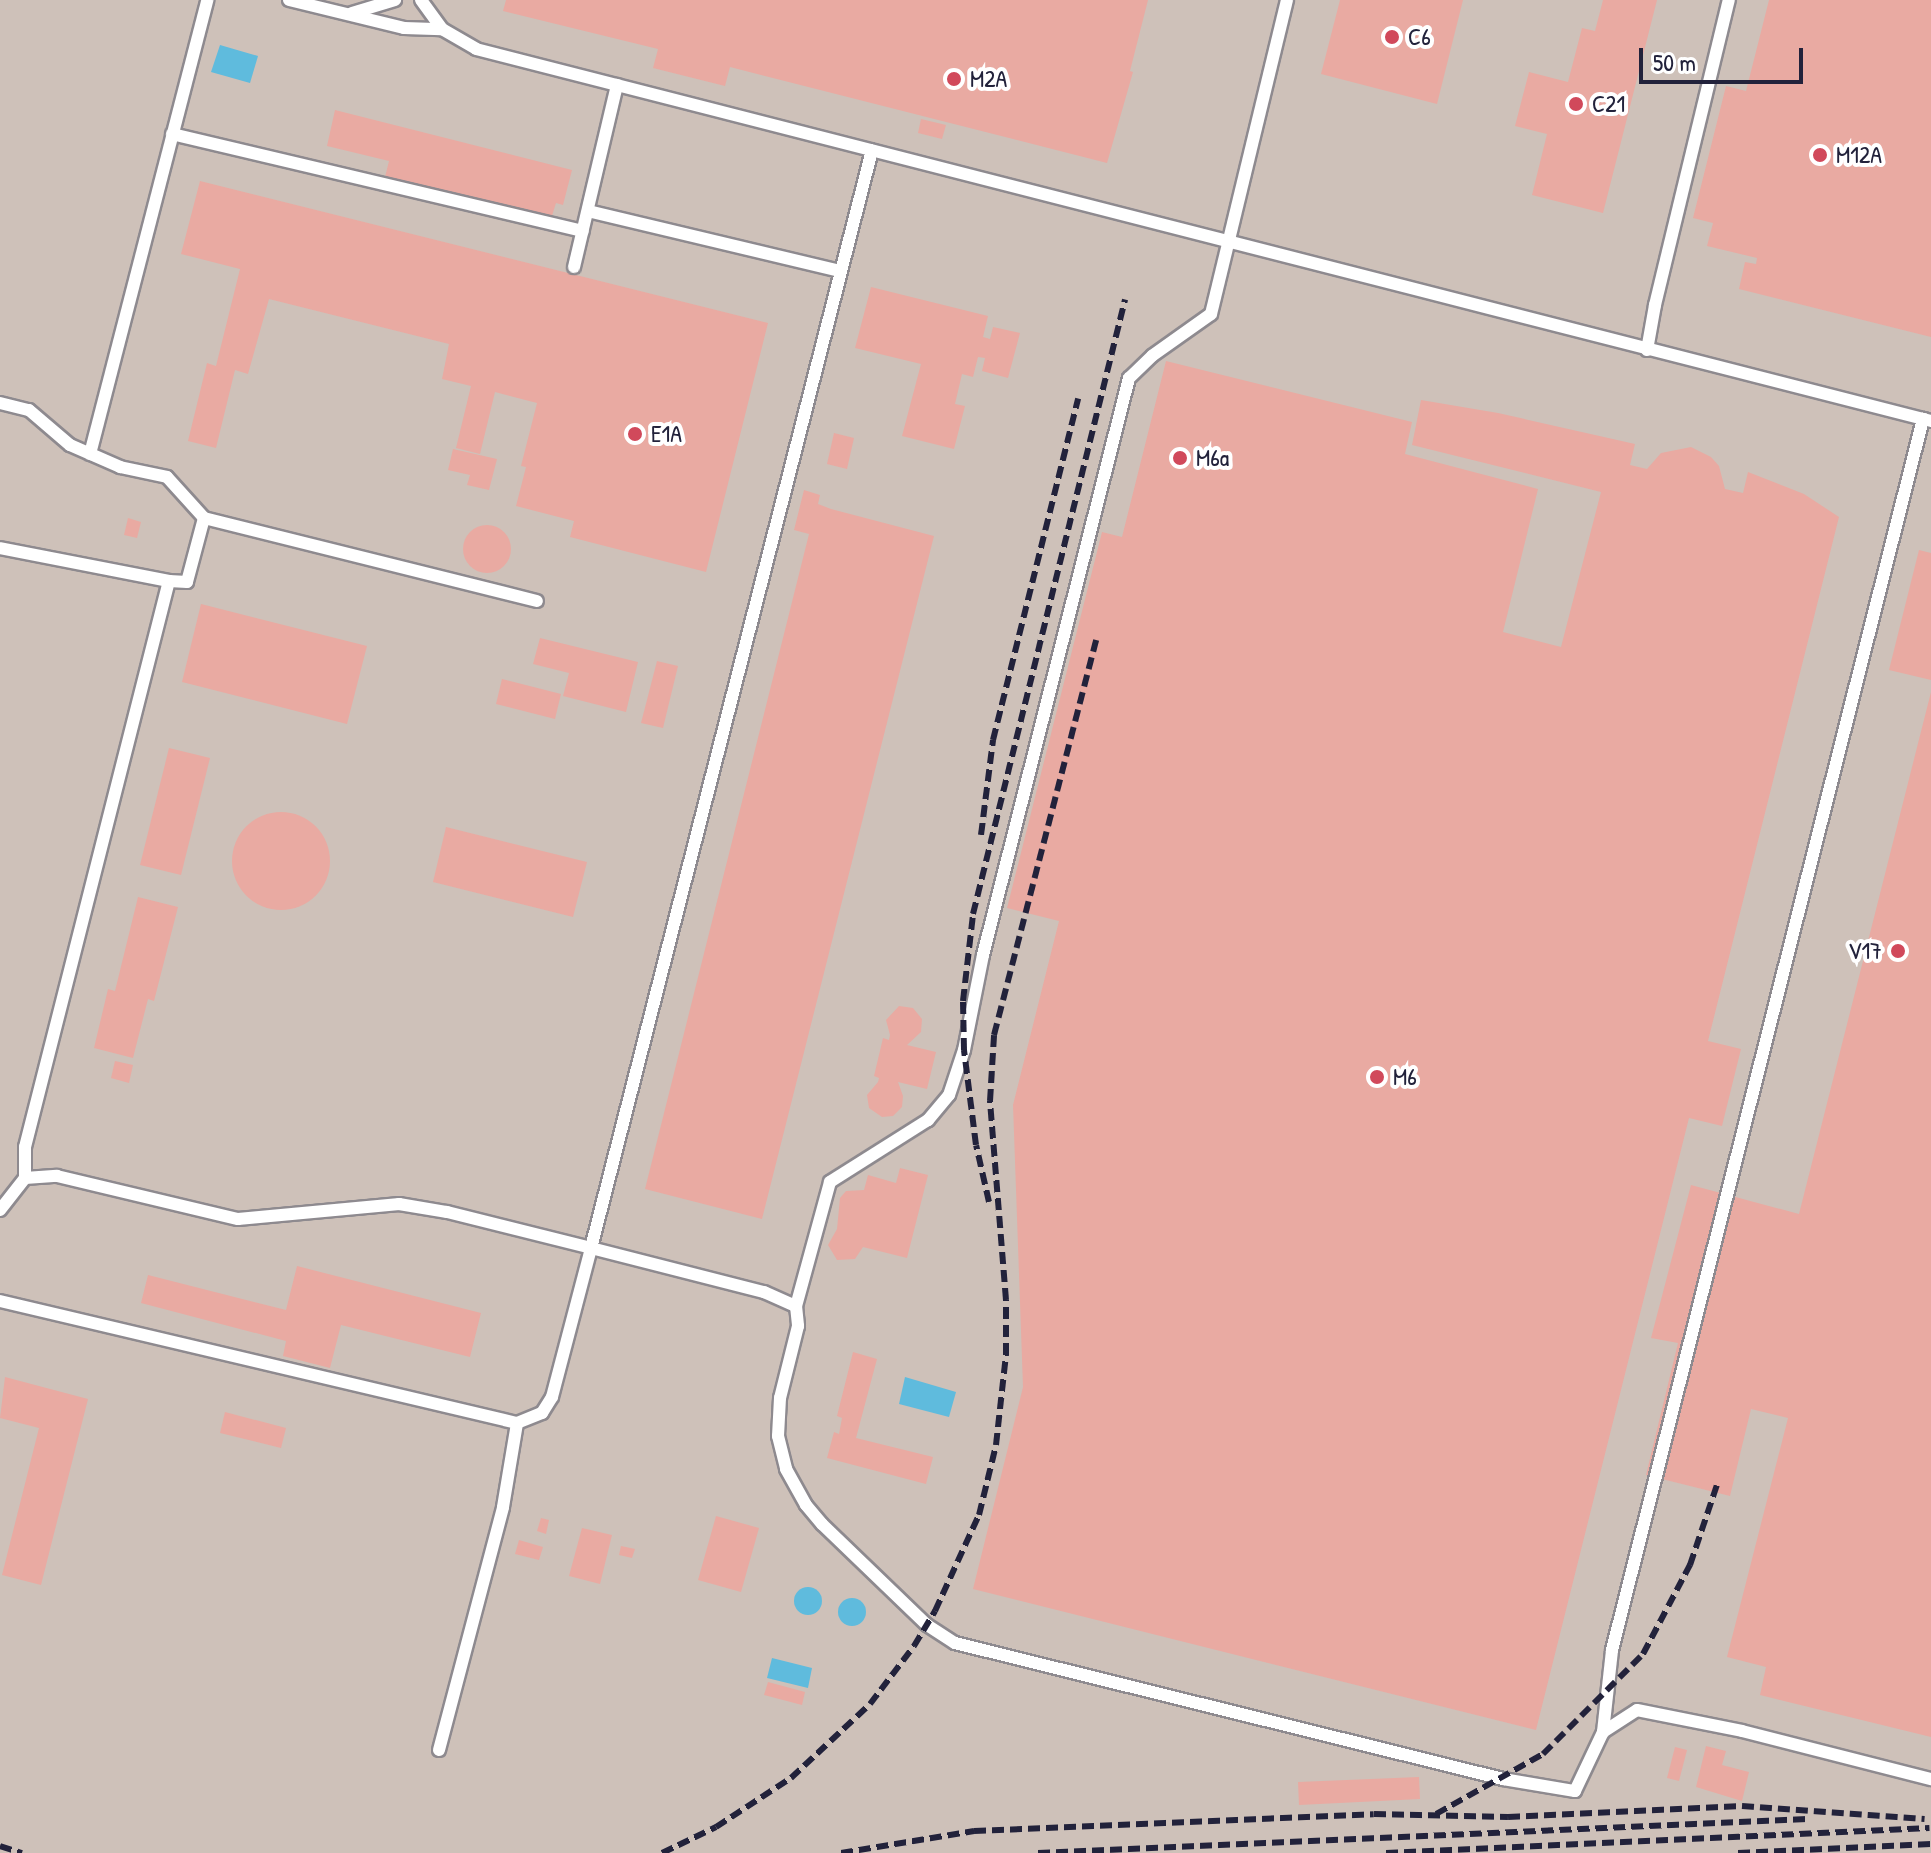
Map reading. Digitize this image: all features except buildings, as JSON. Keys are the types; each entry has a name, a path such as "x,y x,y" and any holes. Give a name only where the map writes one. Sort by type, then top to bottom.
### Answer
{"lane":[{"path":"90,454 207,0"},
{"path":"289,0 404,28 442,29"},
{"path":"349,14 395,0"},
{"path":"421,0 442,29 476,49 1226,240 1647,350 1927,420 1612,1650 1603,1732 1575,1791 1503,1779 955,1643 927,1625 822,1524 806,1505 786,1469 778,1436 780,1398 798,1326 796,1306 830,1182 928,1120 949,1095 964,1050 983,955 1129,378 1152,356 1211,314 1226,240 1287,0"},
{"path":"1647,350 1655,305 1729,0"},
{"path":"574,267 617,85"},
{"path":"172,134 583,231"},
{"path":"0,1301 517,1423 542,1413 552,1397 591,1248 872,150"},
{"path":"588,211 840,271"},
{"path":"0,403 29,410 70,445 90,454 120,467 167,477 204,518 537,601"},
{"path":"0,548 187,582 204,518"},
{"path":"0,1210 25,1178 25,1147 169,581"},
{"path":"25,1178 57,1176 238,1219 399,1204 447,1212 764,1292 796,1306"},
{"path":"439,1750 503,1507 517,1423"},
{"path":"1603,1732 1637,1710 1742,1731 1931,1779"}],"shaded area":[{"path":"0,0 1931,0 1931,1853 0,1853"}],"water":[{"path":"220,45 258,56 250,83 211,72"},
{"path":"905,1377 956,1392 949,1417 899,1404"},
{"path":"808,1587 818,1591 822,1601 818,1611 808,1615 798,1611 794,1601 798,1591"},
{"path":"852,1598 862,1602 866,1612 862,1622 852,1626 842,1622 838,1612 842,1602"},
{"path":"772,1658 812,1668 808,1688 767,1678"}],"railway":[{"path":"989,1202 976,1145 964,1050 963,1001 973,914 1125,300"},
{"path":"981,835 993,740 1078,398"},
{"path":"662,1853 716,1827 791,1778 870,1704 914,1646 935,1611 979,1515 996,1445 1006,1355 1006,1300 990,1101 994,1035 1096,640"},
{"path":"1436,1814 1543,1754 1643,1654 1690,1565 1717,1485"},
{"path":"841,1853 974,1831 1374,1814 1508,1817 1742,1806 1925,1819"},
{"path":"1038,1853 1807,1819"},
{"path":"1386,1853 1929,1828"},
{"path":"1738,1853 1931,1844"},
{"path":"0,1846 22,1853"}],"place":[{"name":"C6","path":"1392,37"},
{"name":"M2A","path":"954,79"},
{"name":"C21","path":"1576,104"},
{"name":"M12A","path":"1820,155"},
{"name":"E1A","path":"635,434"},
{"name":"M6a","path":"1180,458"},
{"name":"V17","path":"1898,951"},
{"name":"M6","path":"1377,1077"}]}
